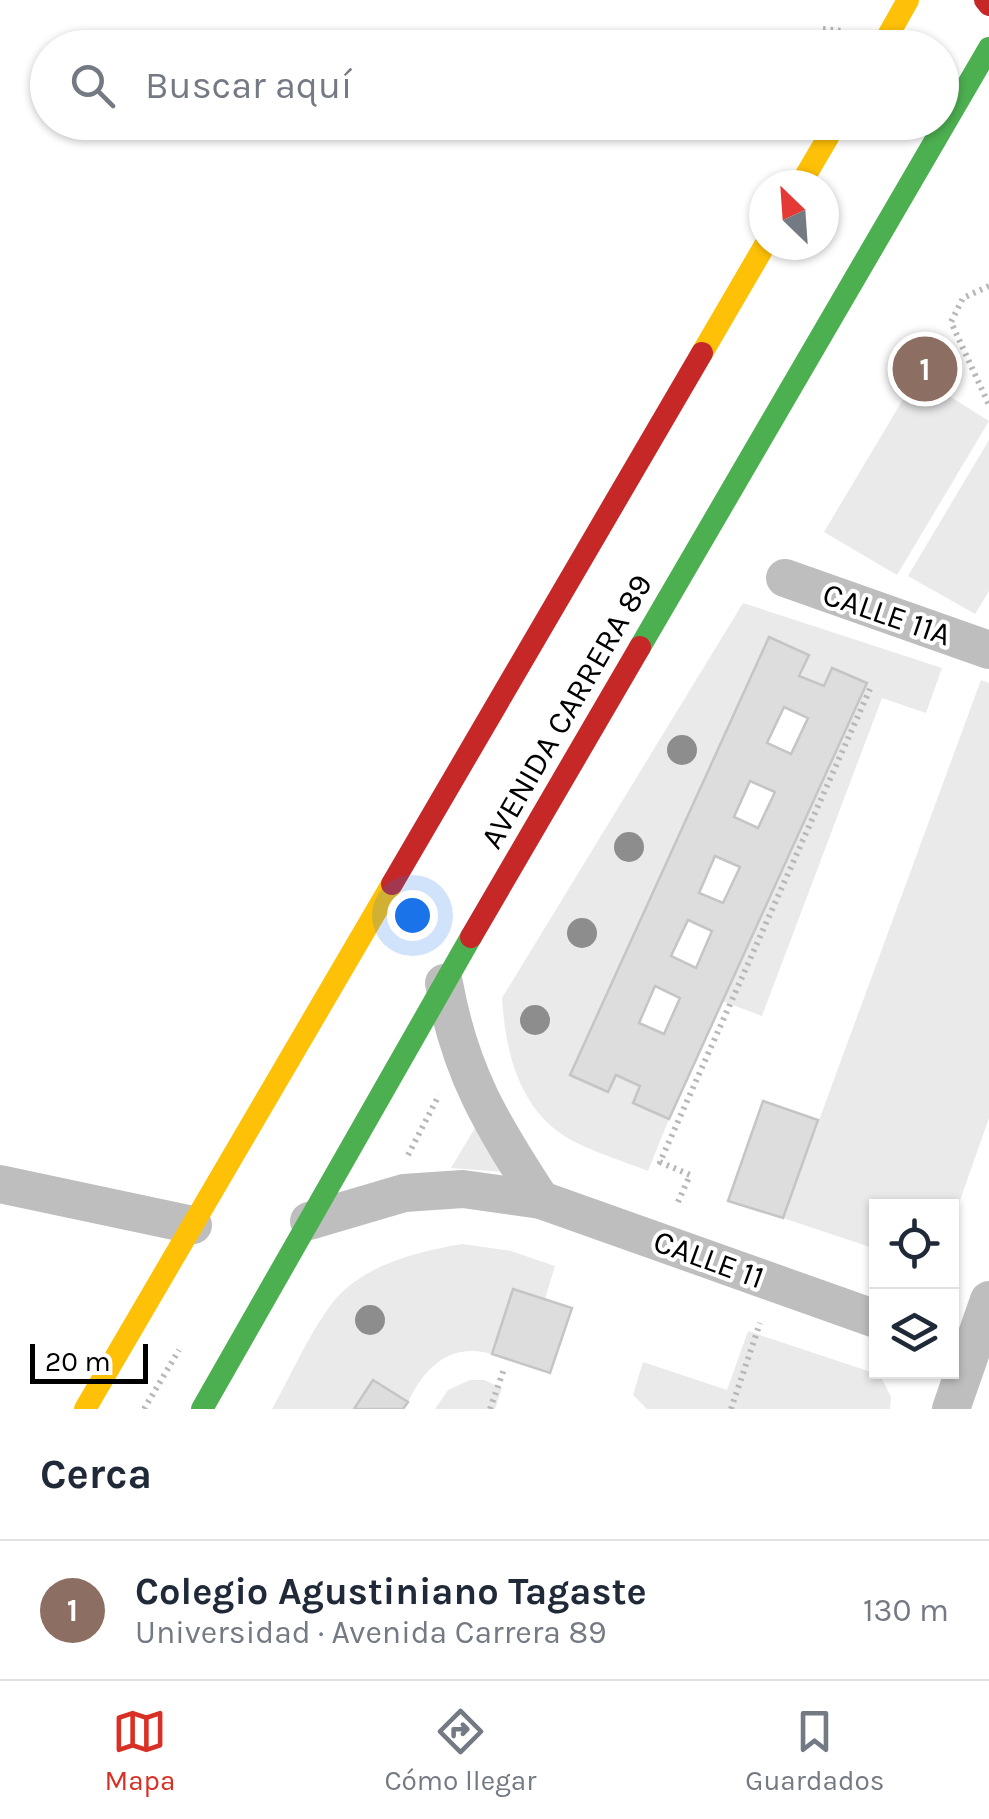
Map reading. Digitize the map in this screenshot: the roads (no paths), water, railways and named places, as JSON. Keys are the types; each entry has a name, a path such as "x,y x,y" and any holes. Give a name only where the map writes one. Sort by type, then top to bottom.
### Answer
{"main road":[{"path":"890,30 908,0"},
{"name":"AVENIDA CARRERA 89","path":"959,99 989,48"},
{"path":"809,170 826,140"},
{"name":"AVENIDA CARRERA 89","path":"202,1409 444,983 935,140"},
{"name":"AVENIDA CARRERA 89","path":"85,1409 756,260"}],"street":[{"name":"CALLE 11A","path":"785,578 989,650"},
{"path":"444,983 455,1036 475,1089 492,1125 541,1200"},
{"path":"0,1184 192,1225"},
{"name":"CALLE 11","path":"310,1220 404,1194 462,1189 541,1200 869,1317"},
{"path":"951,1409 961,1349 989,1300"}],"place":[{"name":"Colegio Agustiniano Tagaste","path":"925,369"}]}
